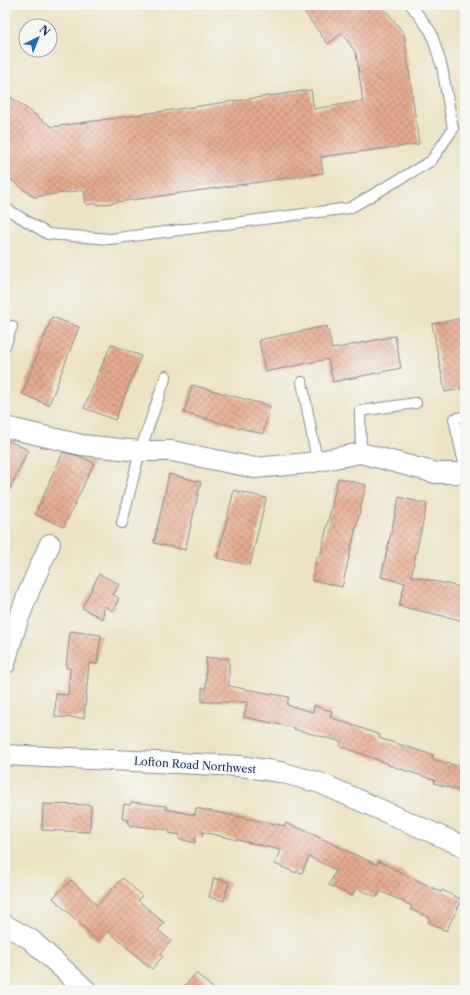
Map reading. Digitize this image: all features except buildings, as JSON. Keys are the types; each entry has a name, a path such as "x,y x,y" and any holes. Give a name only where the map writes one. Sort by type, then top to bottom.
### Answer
{"street":[{"path":"5,426 82,445 140,451 172,451 255,468 317,461 361,453 436,473 465,473"},
{"path":"5,664 28,590 50,544"},
{"name":"Lofton Road Northwest","path":"5,754 240,766 280,772 320,783 465,847"},
{"path":"5,925 30,939 86,990"}],"lane":[{"path":"5,208 48,234 110,239 350,208 431,161 453,129 442,67 431,32 411,5"},
{"path":"5,346 12,326"},
{"path":"122,523 140,451 166,376"},
{"path":"302,382 317,461"},
{"path":"361,453 360,412 416,403"},
{"path":"465,416 454,419 465,468"}]}
